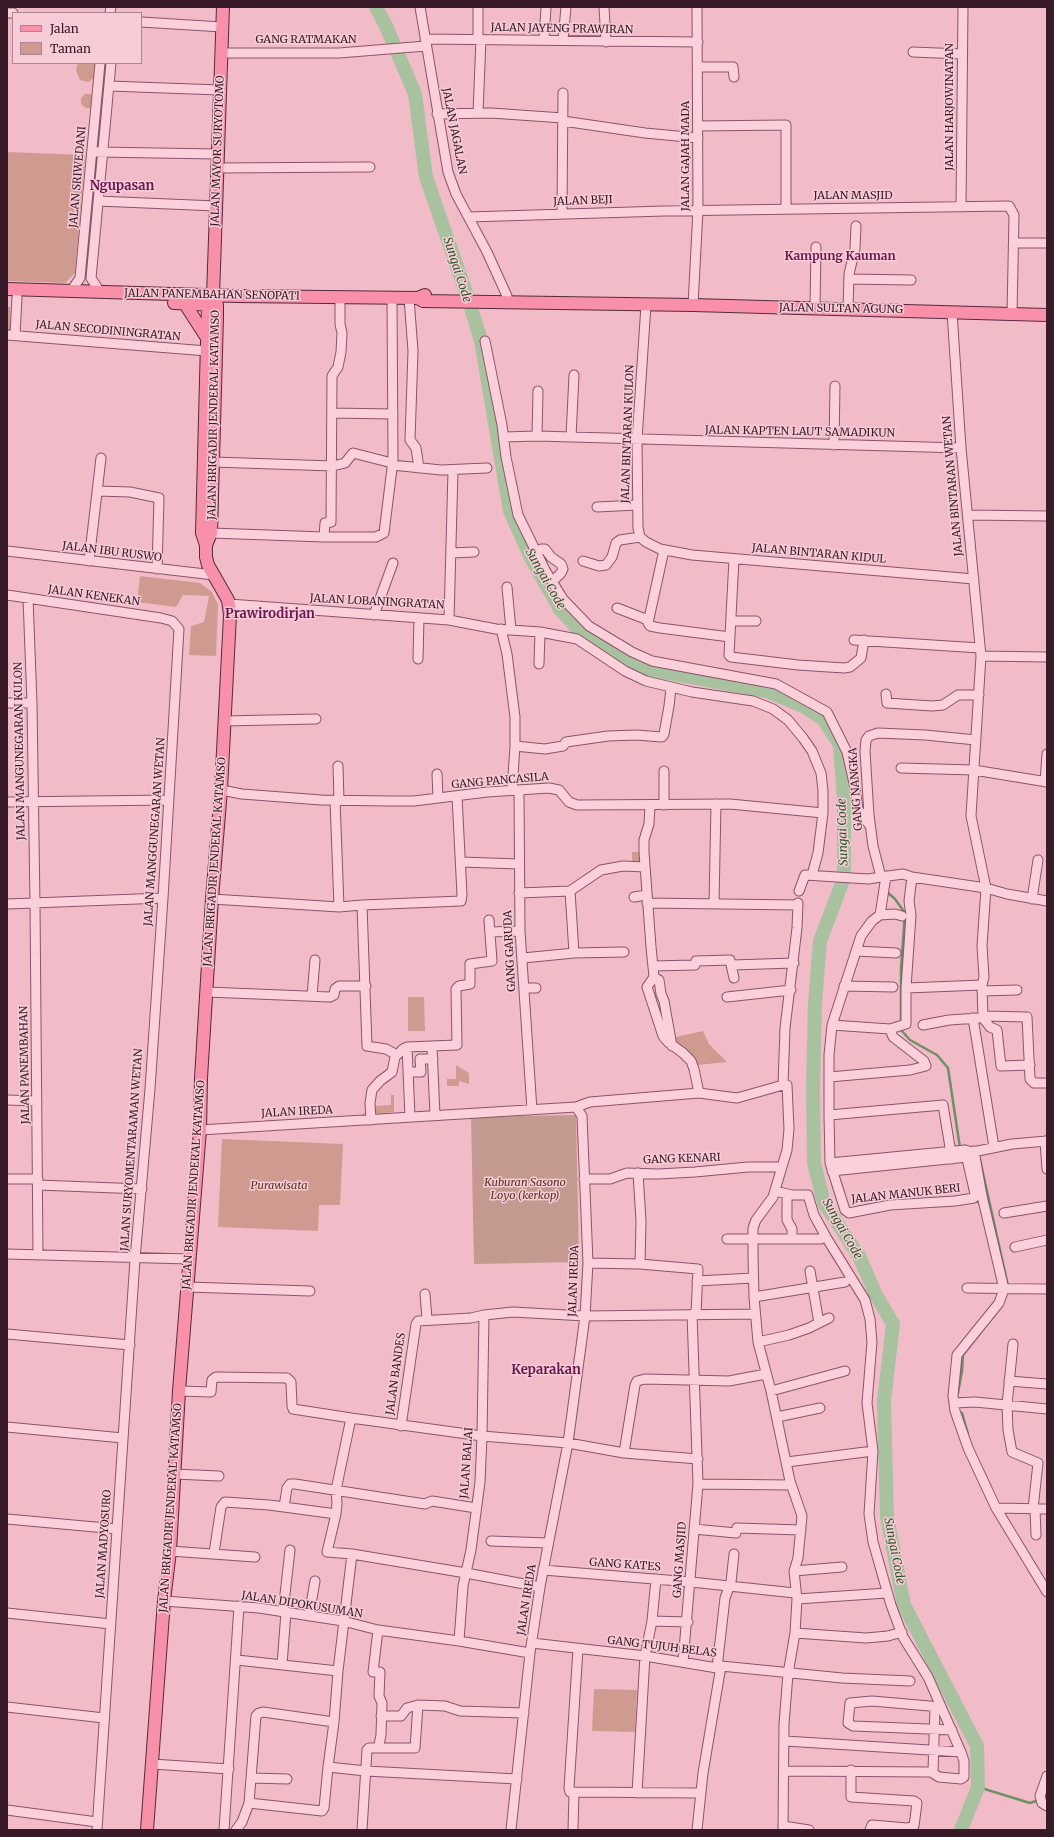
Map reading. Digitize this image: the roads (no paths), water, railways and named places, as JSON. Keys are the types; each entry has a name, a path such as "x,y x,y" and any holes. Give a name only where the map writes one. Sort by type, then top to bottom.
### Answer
{"main road":[{"name":"JALAN MAYOR SURYOTOMO","path":"215,300 216,206 222,7"},
{"name":"JALAN PANEMBAHAN SENOPATI","path":"7,289 100,292 215,300 340,297 414,298 423,295 438,298 482,299"},
{"name":"JALAN SULTAN AGUNG","path":"482,299 506,296 621,298 640,305"},
{"name":"JALAN PANEMBAHAN SENOPATI","path":"12,297 185,304 215,300"},
{"name":"JALAN SULTAN AGUNG","path":"482,299 640,305 1047,315"},
{"name":"JALAN BRIGADIR JENDERAL KATAMSO","path":"147,1830 164,1601 170,1551 179,1391 200,1130 201,1078 212,900 221,790 230,615 229,604 207,561 206,545 202,533 207,338 215,300"},
{"name":"JALAN BRIGADIR JENDERAL KATAMSO","path":"206,545 211,533 215,300"},
{"path":"185,304 207,338"}],"street":[{"name":"JALAN JAGALAN","path":"420,7 448,172 456,194 487,252 506,296"},
{"path":"478,7 480,39 478,113"},
{"path":"544,40 546,7"},
{"path":"563,40 566,7"},
{"path":"604,7 606,42"},
{"name":"JALAN GAJAH MADA","path":"693,306 698,210 697,7"},
{"name":"JALAN HARJOWINATAN","path":"961,207 963,7"},
{"path":"142,22 222,27"},
{"name":"JALAN JAYENG PRAWIRAN","path":"426,42 480,39 606,42 698,42"},
{"name":"GANG RATMAKAN","path":"221,52 318,54 390,50 407,48 426,42"},
{"path":"912,52 962,54"},
{"name":"JALAN SRIWEDANI","path":"71,291 80,278 100,64"},
{"name":"JALAN SRIWEDANI","path":"91,278 111,64"},
{"path":"698,67 733,67 734,77"},
{"path":"109,86 220,90"},
{"path":"562,213 563,93"},
{"path":"97,98 108,99"},
{"path":"437,114 515,114 645,133 698,138"},
{"path":"698,126 786,125 786,208"},
{"path":"92,152 218,154"},
{"path":"217,168 370,167"},
{"path":"98,201 216,206"},
{"name":"JALAN MASJID","path":"698,210 1009,206 1014,215 1014,243"},
{"name":"JALAN BEJI","path":"469,218 562,213 698,210"},
{"path":"848,310 849,279 855,249 856,226"},
{"path":"1012,314 1014,243 1047,243"},
{"path":"815,309 816,247"},
{"path":"80,278 91,278 100,292"},
{"path":"849,279 911,280"},
{"path":"11,335 12,297"},
{"path":"324,537 325,524 331,522 333,466 332,376 338,367 341,352 342,333 340,324 340,297"},
{"path":"211,533 324,537 370,537 383,534 385,528 392,463 392,298"},
{"path":"414,298 410,440 416,448 419,468"},
{"name":"JALAN BINTARAN KULON","path":"640,305 637,440 637,505 638,528 640,536"},
{"name":"JALAN BINTARAN WETAN","path":"952,312 980,652 979,695 971,816 986,888 982,946 984,977 980,1017 994,1147"},
{"name":"JALAN SECODININGRATAN","path":"11,335 207,351"},
{"path":"485,342 504,436 506,457 516,508 524,529 551,580 563,599 589,626 632,652 652,661 776,684 827,712 847,752 858,810 870,826"},
{"path":"571,437 574,375"},
{"path":"834,445 835,386"},
{"path":"537,436 538,391"},
{"path":"332,413 393,414"},
{"name":"JALAN KAPTEN LAUT SAMADIKUN","path":"504,436 962,448"},
{"path":"213,462 333,466 345,463 353,453 419,468 453,470 487,468"},
{"path":"89,561 101,458"},
{"name":"JALAN LOBANINGRATAN","path":"229,604 448,620 453,470"},
{"path":"97,491 130,492 159,498 157,569"},
{"path":"597,507 637,505"},
{"path":"969,515 1047,516"},
{"path":"583,561 599,566 606,566 612,557 616,543 620,540 640,536 650,545 664,550 648,620 650,626 730,637"},
{"path":"537,554 541,549 545,549 554,560 557,560 560,564 562,569 560,573 556,578 551,580"},
{"name":"JALAN BINTARAN KIDUL","path":"664,550 734,559 974,579"},
{"name":"JALAN IBU RUSWO","path":"7,551 214,575"},
{"path":"451,553 474,552"},
{"path":"734,559 729,655 735,658 829,668 844,668 861,658 864,640"},
{"path":"374,615 393,563"},
{"path":"507,587 511,630"},
{"name":"JALAN KENEKAN","path":"7,596 161,618 175,623"},
{"name":"JALAN MANGUNEGARAN KULON","path":"28,598 32,703 35,904"},
{"path":"617,608 648,620"},
{"path":"418,659 419,618"},
{"path":"448,620 501,629 540,632 578,639 626,671 646,681 671,688 757,702 781,714 803,738 816,759 822,780 823,813 814,875"},
{"path":"731,621 756,621"},
{"name":"JALAN MANGGUNEGARAN WETAN","path":"152,1044 180,636 179,629 175,623"},
{"name":"GANG GARUDA","path":"501,629 506,645 515,717 515,790 519,864 520,931 532,1110"},
{"path":"539,664 540,632"},
{"path":"854,640 980,652 1047,654"},
{"path":"515,746 545,749 563,746 566,742 608,736 636,735 662,737 664,734 671,688"},
{"path":"886,694 887,703 932,706 948,703 958,695 979,695"},
{"path":"7,703 32,703"},
{"path":"224,722 316,719"},
{"name":"GANG NANGKA","path":"884,877 870,826 864,751 866,740 869,736 878,733 925,735 976,740"},
{"path":"901,768 974,770 1046,782 1047,754"},
{"path":"338,766 337,801 339,907"},
{"path":"664,771 664,805"},
{"path":"437,774 438,798"},
{"name":"GANG PANCASILA","path":"221,790 256,795 337,801 414,800 515,790 555,788 559,790 569,802 577,805 716,804 823,813"},
{"path":"212,900 339,907 460,902 462,898 461,862 457,796"},
{"path":"7,802 169,800"},
{"path":"714,904 716,804"},
{"path":"650,805 649,827 644,840 647,899 654,977 659,980 672,1046 684,1053 691,1061 699,1093"},
{"path":"1032,899 1038,860"},
{"path":"461,862 519,864"},
{"path":"519,893 570,891 601,870 623,866 645,867"},
{"path":"799,891 804,876 814,875 868,879 903,874 912,877 986,888 1047,901"},
{"path":"884,877 880,915 895,914 902,916"},
{"path":"832,1025 897,1027 906,1024 906,988 911,915 909,901 912,877"},
{"path":"570,891 574,953"},
{"path":"634,897 714,904 798,904 794,963 785,1028 783,1085"},
{"path":"7,904 163,898"},
{"name":"JALAN PANEMBAHAN","path":"35,904 38,1254"},
{"path":"362,905 368,1047 386,1049 396,1055"},
{"name":"JALAN MANUK BERI","path":"880,915 872,921 861,936 832,1025 829,1056 831,1167 845,1210 849,1213 890,1206 974,1198 975,1194 970,1153"},
{"path":"371,1120 370,1103 372,1090 380,1081 392,1072 396,1055 407,1047 457,1045 456,989 459,986 470,984 470,964 492,961 489,920"},
{"path":"490,932 520,931"},
{"path":"856,951 896,953"},
{"path":"523,958 574,953 624,952"},
{"path":"312,996 315,960"},
{"path":"653,966 694,965 696,961 730,960 734,978"},
{"path":"732,965 794,963"},
{"path":"207,992 333,996 335,989 339,986 366,986"},
{"path":"844,986 893,987"},
{"path":"524,988 536,988"},
{"path":"906,988 982,988 1017,990"},
{"path":"727,997 791,990"},
{"path":"980,1017 990,1027 997,1030 1001,1066 1030,1065"},
{"path":"923,1025 949,1020 980,1017 1027,1017 1032,1082 1047,1083"},
{"path":"829,1077 912,1070 925,1067 926,1064 924,1061 893,1037 897,1027"},
{"name":"JALAN SURYOMENTARAMAN WETAN","path":"135,1259 142,1189 152,1044"},
{"path":"407,1047 410,1117"},
{"path":"432,1047 435,1115"},
{"path":"912,1053 912,1070"},
{"path":"408,1072 421,1072 421,1059 433,1059"},
{"path":"576,1107 590,1102 699,1093 737,1098 783,1085 788,1088 789,1128 787,1150 775,1191 769,1203 756,1220 753,1228 753,1278 758,1342 777,1417 791,1486 802,1516 798,1558 794,1571 796,1596 795,1633 788,1674 782,1828 809,1830"},
{"path":"7,1100 37,1101"},
{"path":"829,1114 943,1105 951,1155"},
{"name":"JALAN IREDA","path":"200,1130 576,1107 582,1116 588,1263 585,1316 568,1443 543,1570 530,1653 511,1830"},
{"path":"831,1167 970,1153 994,1147 1046,1141 1047,1169"},
{"path":"970,1153 982,1196 1004,1289 995,1308 957,1355 953,1396 955,1411 968,1448 996,1508 1047,1592"},
{"name":"GANG KENARI","path":"584,1179 610,1178 627,1173 694,1172 755,1166 782,1167"},
{"path":"638,1173 641,1221 640,1264"},
{"path":"7,1179 142,1189"},
{"path":"775,1191 792,1195 808,1195 814,1215 865,1300 870,1318 872,1342 866,1403 873,1451 870,1524 878,1564 902,1632 928,1677 938,1707 952,1730 964,1761 964,1778 939,1777 933,1772 851,1770 785,1771"},
{"path":"787,1199 787,1220 792,1229 792,1239"},
{"path":"1004,1212 1047,1206"},
{"path":"726,1239 822,1239"},
{"path":"1016,1246 1047,1240"},
{"path":"7,1254 38,1254 135,1259 190,1259"},
{"name":"JALAN MADYOSURO","path":"97,1826 135,1259"},
{"path":"588,1263 640,1264 696,1268 698,1270 697,1281 753,1278"},
{"path":"810,1271 819,1323"},
{"name":"GANG MASJID","path":"684,1662 698,1484 694,1381 694,1314 697,1281"},
{"path":"754,1298 845,1282"},
{"path":"187,1287 310,1291"},
{"path":"967,1288 1047,1289"},
{"path":"425,1294 427,1319 470,1318 513,1312 585,1316 755,1314"},
{"name":"JALAN BALAI","path":"459,1641 463,1586 476,1508 482,1436 484,1315"},
{"path":"758,1342 789,1334 829,1318"},
{"name":"JALAN BANDES","path":"401,1426 416,1324 418,1320 427,1319"},
{"path":"7,1334 130,1345"},
{"path":"1014,1344 1007,1405 1008,1430 1012,1452 1037,1461 1039,1465 1034,1509 1036,1535"},
{"path":"771,1391 845,1371"},
{"path":"624,1453 630,1424 635,1385 637,1381 644,1379 729,1381 766,1374"},
{"path":"179,1391 211,1392 212,1380 216,1377 287,1378 291,1382 293,1409 401,1426 482,1436 568,1443 624,1453 698,1459"},
{"path":"1009,1381 1047,1384"},
{"path":"954,1403 975,1402 1047,1409"},
{"path":"777,1417 820,1408"},
{"path":"351,1418 336,1490 336,1514 327,1552 352,1554 540,1587"},
{"path":"7,1427 123,1438"},
{"path":"787,1462 873,1451"},
{"path":"174,1474 219,1476"},
{"path":"284,1507 287,1488 290,1484 425,1504 432,1502 476,1508"},
{"path":"698,1484 791,1486"},
{"path":"214,1553 221,1507 225,1502 284,1507 336,1514"},
{"path":"996,1508 1047,1509"},
{"path":"7,1519 117,1529"},
{"path":"694,1529 736,1533 737,1528 801,1530"},
{"path":"491,1541 548,1543"},
{"path":"282,1665 284,1612 290,1550"},
{"path":"170,1551 255,1557"},
{"path":"249,1803 322,1811 334,1722 343,1621 352,1554"},
{"path":"697,1830 700,1793 719,1667 725,1598 731,1582 734,1554"},
{"path":"794,1571 842,1567"},
{"name":"GANG KATES","path":"543,1570 691,1582 796,1596 887,1593"},
{"path":"637,1793 645,1656 652,1621 656,1579"},
{"path":"309,1616 315,1581"},
{"name":"JALAN DIPOKUSUMAN","path":"164,1601 240,1606 343,1621 378,1630 459,1641"},
{"path":"224,1830 240,1606"},
{"path":"7,1613 111,1624"},
{"path":"652,1621 688,1622"},
{"path":"377,1748 379,1745 382,1703 379,1696 380,1672 373,1672 373,1668 378,1630"},
{"path":"795,1633 866,1638 888,1636 902,1632"},
{"path":"459,1641 530,1653"},
{"name":"GANG TUJUH BELAS","path":"532,1644 645,1656 719,1667 788,1674 910,1681"},
{"path":"578,1649 569,1788 570,1792 700,1793"},
{"path":"237,1660 338,1671"},
{"path":"938,1707 872,1701 850,1703 848,1723 854,1726 952,1730"},
{"path":"381,1716 401,1716 407,1708 418,1705 445,1706 460,1711 524,1714"},
{"path":"362,1830 367,1750 368,1748 415,1748 418,1705"},
{"path":"933,1772 935,1729 938,1707"},
{"path":"7,1708 104,1718"},
{"path":"236,1830 242,1822 249,1803 256,1716 259,1713 334,1722"},
{"path":"785,1741 961,1752"},
{"path":"152,1764 229,1769"},
{"path":"328,1767 366,1771 517,1780"},
{"path":"851,1770 850,1794 852,1798 914,1801 917,1803 914,1826 907,1828 872,1825 870,1830"},
{"path":"1047,1776 1040,1796 1042,1803 1047,1806"},
{"path":"252,1778 287,1780"},
{"path":"574,1792 574,1830"},
{"path":"7,1810 97,1826"}],"waterway":[{"name":"Sungai Code","path":"376,7 386,26 415,94 426,177 470,304 481,341 510,511 531,558 560,609 579,630 597,643 619,657 647,669 767,691 803,706 823,719 840,745 844,801 844,878 820,941 815,1003 813,1088 814,1163 824,1203 859,1256 876,1295 893,1324 884,1401 887,1517 904,1605 977,1746 978,1787 961,1830"},
{"path":"887,892 895,899 905,913 901,968 901,1022"},
{"path":"902,1027 902,1031 910,1040 937,1055 948,1068 960,1148"},
{"path":"979,1155 1008,1286"},
{"path":"958,1393 963,1355 1000,1308"},
{"path":"962,1413 968,1434"},
{"path":"978,1787 1030,1803 1036,1801"}],"district":[{"name":"Ngupasan","path":"122,186"},
{"name":"Kampung Kauman","path":"840,257"},
{"name":"Prawirodirjan","path":"270,614"},
{"name":"Keparakan","path":"546,1370"}],"park label":[{"name":"Purawisata","path":"279,1186"},
{"name":"Kuburan Sasono Loyo (kerkop)","path":"525,1189"}]}
